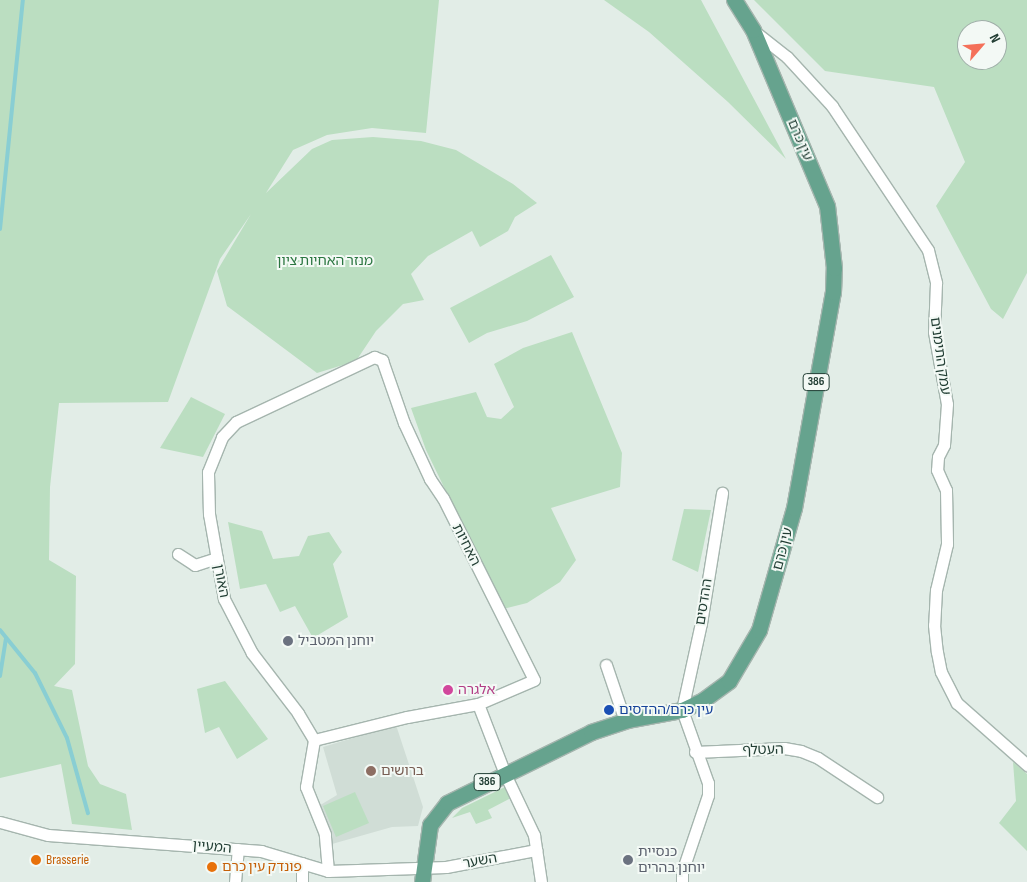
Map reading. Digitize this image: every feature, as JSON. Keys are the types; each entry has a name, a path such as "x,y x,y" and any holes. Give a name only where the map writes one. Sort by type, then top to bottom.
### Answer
{"main road":[{"name":"386","path":"734,0 753,30"},
{"name":"עין כרם","path":"422,882 422,866 430,825 438,812 459,796 591,732 625,721 682,710 716,692 728,681 759,630 794,508 833,292 827,206 753,30"}],"street":[{"name":"עמק התימנים","path":"753,30 787,57 832,106 928,250 936,282 934,332 947,404 944,445 938,457 937,470 946,490 947,544 936,590 934,625 937,652 941,672 957,703 1027,765"},
{"name":"האורן","path":"314,740 298,713 252,653 229,614 209,514 208,472 222,437 236,422 374,357"},
{"name":"האחיות","path":"314,740 406,717 478,704 534,680 443,498 430,479 404,423 382,360 374,357"},
{"name":"ההדסים","path":"682,710 701,623 722,493"},
{"path":"178,554 195,565 217,558"},
{"path":"606,665 625,721"},
{"path":"478,704 505,774 534,835 541,882"},
{"path":"682,710 695,752 703,764 708,795 682,872 682,882"},
{"path":"314,740 306,787 325,834 328,871"},
{"name":"העטלף","path":"695,752 784,748 801,751 818,758 877,797"},
{"path":"1013,753 1027,754"},
{"name":"המעיין","path":"0,822 48,835 261,851 328,871 353,872 422,866"},
{"path":"235,882 238,849"},
{"name":"השער","path":"422,866 446,867 536,850"},
{"path":"302,863 302,882"}],"shaded area":[{"name":"ברושים","path":"396,725 423,807 418,826 392,827 332,844 317,807 337,795 323,747"}],"green space":[{"name":"מנזר האחיות ציון","path":"0,0 439,0 426,133 372,128 327,135 293,150 266,193 312,149 332,140 373,137 421,141 456,150 513,184 537,203 515,217 508,231 480,247 472,231 428,256 411,274 424,300 403,304 376,331 356,361 317,373 227,306 217,271 251,214 220,259 168,402 59,403 50,487 49,560 76,576 75,664 54,686 72,690 88,766 100,784 126,794 132,830 72,824 61,764 0,778"},
{"path":"604,0 701,0 786,159 728,102 649,32"},
{"path":"754,0 1027,0 1027,273 1003,319 991,309 936,206 965,162 934,87 825,71"},
{"path":"551,255 574,297 527,321 487,333 469,343 450,308"},
{"path":"572,332 622,453 620,487 551,508 576,560 560,582 527,603 503,609 426,450 411,408 476,392 487,417 501,419 514,407 494,364 523,348"},
{"path":"191,397 225,414 203,457 160,448"},
{"path":"684,509 711,510 698,572 672,560"},
{"path":"228,522 262,531 273,559 299,556 308,536 329,532 342,552 333,564 348,617 313,638 295,606 280,612 266,584 240,589"},
{"path":"225,681 268,739 237,759 219,727 205,733 197,689"},
{"path":"1013,762 1027,774 1027,851 999,823 1016,801"},
{"path":"509,785 513,797 488,810 492,818 476,824 470,812 452,818 462,808"},
{"path":"355,792 369,823 336,837 323,806"}],"waterway":[{"path":"0,229 23,0"},
{"path":"0,630 35,673 67,738 88,813"},
{"path":"0,676 6,639"}],"place":[{"name":"יוחנן המטביל","path":"288,641"},
{"name":"אלגרה","path":"448,690"},
{"name":"עין כרם/ההדסים","path":"609,710"},
{"name":"ברושים","path":"371,771"},
{"name":"Brasserie","path":"36,860"},
{"name":"כנסיית יוחנן בהרים","path":"628,860"},
{"name":"פונדק עין כרם","path":"212,867"}]}
